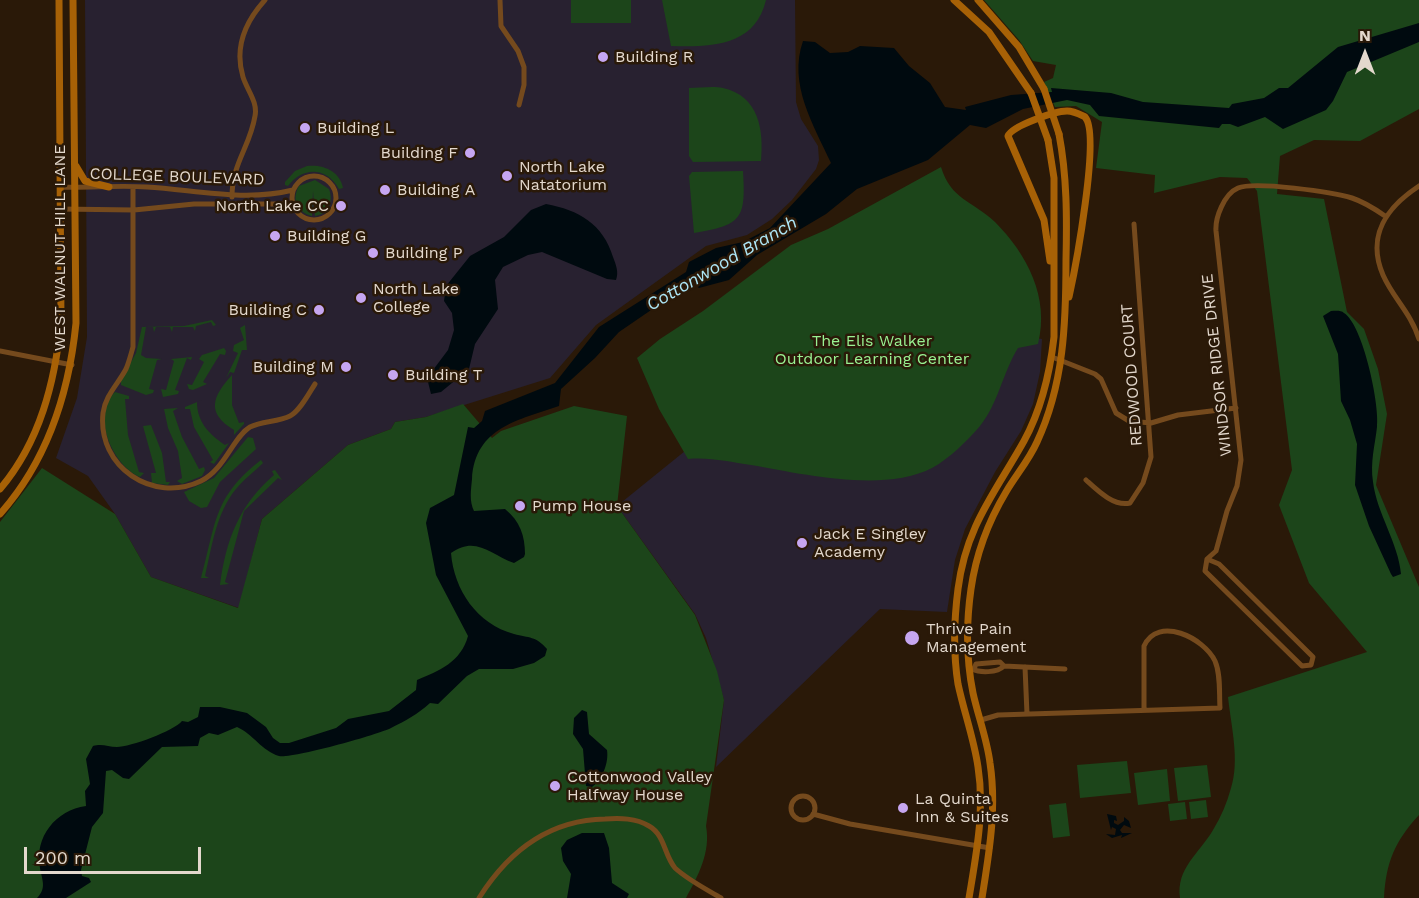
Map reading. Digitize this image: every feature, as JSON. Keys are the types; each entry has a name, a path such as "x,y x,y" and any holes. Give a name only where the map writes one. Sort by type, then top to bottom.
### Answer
{"main road":[{"name":"WEST WALNUT HILL LANE","path":"0,489 29,444 47,401 57,360 61,322 59,0"},
{"name":"WEST WALNUT HILL LANE","path":"0,514 30,474 52,432 72,364 76,323 73,0"},
{"path":"954,0 989,32 1031,93 1048,140 1054,178 1052,357 1032,424 991,493 972,535 962,564 955,618 958,682 979,776 981,817 969,898"},
{"path":"978,0 1019,47 1044,89 1059,134 1066,189 1065,314 1062,360 1056,391 1040,436 995,511 985,533 977,557 967,619 971,670 992,777 990,848 982,898"},
{"path":"1053,281 1044,220 1008,136 1015,128 1058,112 1072,111 1085,117 1091,131 1084,212 1074,277 1065,314"},
{"path":"74,163 85,181 109,187"},
{"path":"955,618 967,619"}],"street":[{"path":"232,204 235,167 250,135 256,114 243,76 241,40 251,16 265,0"},
{"path":"500,0 501,26 518,51 524,67 524,85 519,105"},
{"path":"318,176 331,183 337,197 333,211 318,220 300,216 292,204 293,190 303,178 318,176"},
{"name":"WINDSOR RIDGE DRIVE","path":"1207,559 1216,551 1227,511 1237,486 1241,460 1216,224 1227,198 1237,188 1257,185 1345,196 1385,216"},
{"path":"1419,186 1400,199 1385,216 1378,238 1383,274 1407,310 1419,339"},
{"name":"COLLEGE BOULEVARD","path":"60,187 133,187 232,195 293,190"},
{"path":"133,187 133,347 126,368 108,397 103,411 105,441 119,466 132,478 153,486 183,487 204,480 218,469 249,428 292,415 315,384"},
{"name":"COLLEGE BOULEVARD","path":"60,209 134,210 194,204 292,204"},
{"name":"REDWOOD COURT","path":"1086,480 1114,502 1123,505 1130,503 1143,483 1151,456 1151,423 1134,224"},
{"path":"0,351 72,364"},
{"path":"1052,357 1095,374 1101,379 1116,412 1136,422 1151,423 1178,415 1236,408"},
{"path":"1207,559 1219,564 1313,657 1311,665 1302,666 1205,571 1207,559"},
{"path":"981,720 998,715 1220,708 1217,667 1210,654 1194,638 1178,632 1154,634 1148,638 1144,646 1144,710"},
{"path":"971,670 977,672 1000,669 1004,666 1065,669"},
{"path":"1025,667 1027,714"},
{"path":"797,798 808,798 813,803 813,814 804,820 796,818 792,811 792,803 797,798"},
{"path":"813,814 834,821 990,848"},
{"path":"479,898 501,866 530,841 571,823 619,818 636,820 650,826 658,833 675,867 721,898"}],"shaded area":[{"name":"North Lake College","path":"85,0 795,0 796,102 801,119 818,146 819,160 816,169 792,200 772,219 747,235 706,246 596,325 550,378 426,417 395,422 391,429 348,445 262,519 239,608 151,577 115,514 88,476 56,458 77,398 87,337"},
{"name":"Jack E Singley Academy","path":"1012,334 1042,339 1040,372 1033,404 1021,431 995,472 965,529 955,560 947,612 880,609 716,767 724,700 706,638 695,614 617,506 685,451"}],"green space":[{"path":"571,0 631,0 631,23 571,23"},
{"path":"662,0 766,0 760,16 752,27 729,41 701,46 671,46"},
{"path":"984,0 1419,0 1419,109 1360,141 1314,140 1280,156 1277,194 1324,199 1347,312 1364,329 1378,369 1387,414 1376,485 1419,587 1419,815 1393,853 1387,873 1384,898 1180,898 1180,887 1185,870 1219,820 1234,777 1234,743 1228,697 1367,652 1309,583 1279,505 1292,470 1257,191 1247,178 1220,177 1154,193 1155,175 1096,168 1102,122 1076,106 1055,107 1044,82 1053,78 1056,65 1033,61 1019,40"},
{"path":"689,88 723,88 745,98 752,106 760,126 761,161 693,162 689,156"},
{"path":"307,166 319,166 335,173 343,188 339,189 328,176 315,172 301,175 288,186 285,185 295,171"},
{"name":"The Elis Walker Outdoor Learning Center","path":"941,167 951,187 995,222 1017,248 1033,278 1041,310 1038,344 1018,348 991,408 980,426 958,449 932,468 890,479 843,479 720,460 688,459 659,409 637,358 791,245 828,229"},
{"path":"743,171 743,200 738,217 722,227 694,233 689,176 692,172"},
{"path":"315,180 329,189 331,198 329,207 320,215 315,216 313,191 312,216 299,208 296,196 299,186"},
{"path":"212,320 216,325 213,326 211,322 196,326 195,331 193,327 173,327 172,332 170,327 156,327 154,332 153,327 146,327 141,355 146,358 162,359 157,360 149,389 154,390 153,393 146,395 121,385 121,380 136,353 142,327 184,326"},
{"path":"245,325 247,350 242,350 234,373 230,372 226,378 238,353 233,351 234,345 244,340 240,328"},
{"path":"224,348 225,355 220,354 203,382 207,384 193,390 189,389 187,384 192,385 204,362 199,359 202,355"},
{"path":"192,357 191,360 187,358 175,390 179,391 178,394 163,397 161,389 166,390 174,361 171,359"},
{"path":"232,375 232,405 239,423 244,422 234,435 234,430 219,417 215,404 220,390"},
{"path":"115,392 129,396 129,399 125,399 128,435 139,472 144,473 140,477 121,462 108,439 105,413 108,402"},
{"path":"197,402 199,416 205,427 225,445 229,443 214,464 210,462 213,460 194,427 190,409 185,409"},
{"path":"463,404 492,438 501,431 574,406 627,416 617,506 695,615 717,671 724,700 706,826 707,845 699,872 686,898 0,898 0,522 42,468 115,514 151,577 238,608 262,519 348,445 391,429 395,422 426,417"},
{"path":"178,408 173,411 182,437 199,469 204,467 205,470 202,476 182,484 177,481 182,478 178,451 168,428 164,409"},
{"path":"151,425 162,453 166,482 170,482 168,485 152,483 151,473 156,473 143,426"},
{"path":"248,437 253,438 256,449 220,482 207,507 201,508 189,501 184,492 214,478"},
{"path":"261,460 263,463 239,485 229,498 216,531 205,576 209,578 201,578 214,527 225,499 245,473"},
{"path":"275,470 282,480 278,478 244,511 225,582 229,584 220,585 226,553 236,524 243,511 262,486 274,475 272,471"},
{"path":"1127,761 1131,793 1080,798 1077,765"},
{"path":"1207,765 1211,797 1178,801 1174,768"},
{"path":"1167,769 1170,801 1138,805 1134,773"},
{"path":"1206,800 1208,817 1191,819 1189,802"},
{"path":"1185,802 1187,819 1170,821 1168,804"},
{"path":"1066,803 1070,836 1053,838 1049,805"}],"water":[{"name":"Cottonwood Branch","path":"1419,23 1419,42 1347,72 1326,110 1283,129 1265,117 1238,127 1222,124 1219,128 1099,116 1090,105 1067,100 1023,109 986,128 970,125 928,160 857,189 826,214 757,255 729,280 699,288 692,282 619,332 561,389 559,406 502,428 481,448 475,462 471,495 474,511 505,509 521,529 525,554 514,563 476,546 460,548 451,553 457,580 462,592 479,614 501,629 539,642 547,649 545,656 534,663 513,669 479,669 467,676 438,704 430,703 421,711 391,728 334,746 279,756 237,727 218,735 209,733 200,738 198,746 162,747 129,779 123,778 112,770 106,771 103,813 92,827 81,870 82,876 89,878 91,882 66,898 37,898 43,887 39,857 40,846 44,836 57,819 65,813 86,806 85,791 90,784 86,759 93,746 123,746 151,738 182,721 188,722 198,717 200,707 220,707 247,713 266,727 273,738 280,743 289,743 336,728 348,719 389,711 416,690 417,680 441,669 455,659 465,645 468,636 436,575 426,523 430,508 454,495 468,427 474,428 482,421 485,411 555,383 599,327 686,272 689,262 716,248 743,242 770,228 831,163 810,119 801,88 799,57 803,41 815,42 830,53 848,52 860,46 894,48 909,66 930,83 945,107 966,110 965,107 1011,95 1052,92 1051,88 1111,93 1143,102 1229,108 1232,104 1264,98 1279,88 1288,88 1338,47"},
{"path":"546,204 569,210 596,227 609,245 617,271 616,280 607,279 542,252 528,255 503,267 495,280 498,309 475,344 469,369 441,392 431,394 427,378 448,350 454,330 452,313 444,301 446,286 470,256 504,237 531,210"},
{"path":"1331,311 1343,312 1351,320 1369,366 1377,416 1372,475 1375,494 1399,562 1401,574 1393,577 1369,526 1355,485 1357,444 1350,420 1341,401 1338,354 1323,316"},
{"path":"582,710 587,712 589,734 607,750 604,771 592,787 586,786 583,749 573,734 574,718"},
{"path":"1107,814 1116,816 1117,821 1114,820 1114,823 1118,825 1124,821 1124,817 1129,821 1131,828 1124,825 1120,830 1122,833 1132,833 1121,838 1122,835 1112,838 1106,834 1115,835 1116,829 1112,827 1111,830"},
{"path":"582,833 604,833 609,848 612,883 629,894 627,898 567,898 571,874 563,861 561,848 567,840"}],"place":[{"name":"Building R","path":"603,57"},
{"name":"Building L","path":"305,128"},
{"name":"Building F","path":"470,153"},
{"name":"North Lake Natatorium","path":"507,176"},
{"name":"Building A","path":"385,190"},
{"name":"North Lake CC","path":"341,206"},
{"name":"Building G","path":"275,236"},
{"name":"Building P","path":"373,253"},
{"name":"North Lake College","path":"361,298"},
{"name":"Building C","path":"319,310"},
{"name":"Building M","path":"346,367"},
{"name":"Building T","path":"393,375"},
{"name":"Pump House","path":"520,506"},
{"name":"Jack E Singley Academy","path":"802,543"},
{"name":"Thrive Pain Management","path":"912,638"},
{"name":"Cottonwood Valley Halfway House","path":"555,786"},
{"name":"La Quinta Inn & Suites","path":"903,808"}]}
